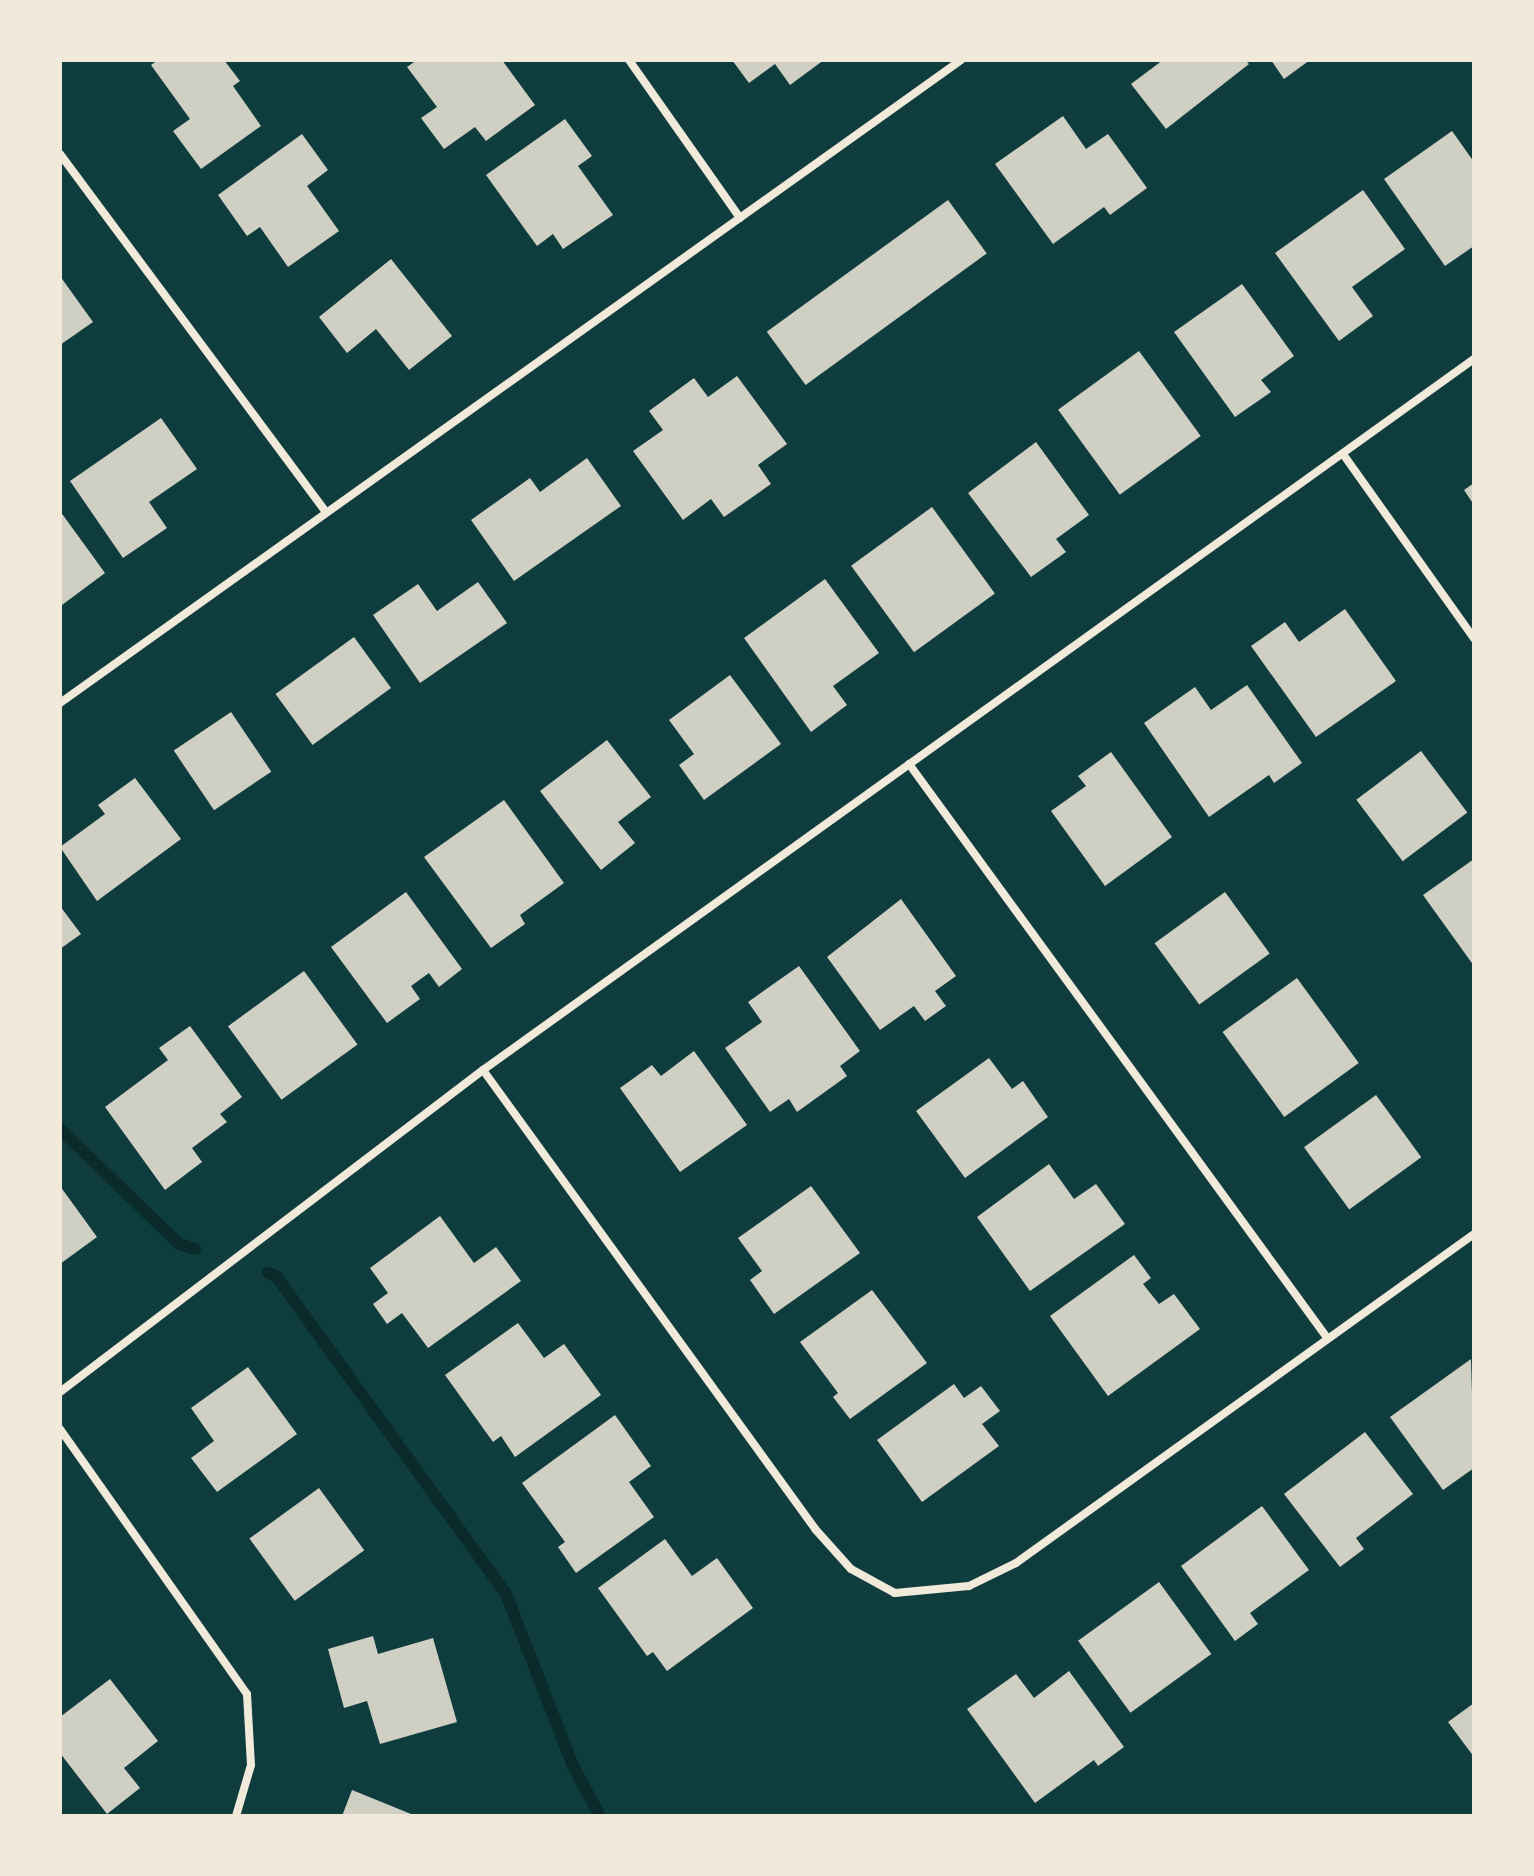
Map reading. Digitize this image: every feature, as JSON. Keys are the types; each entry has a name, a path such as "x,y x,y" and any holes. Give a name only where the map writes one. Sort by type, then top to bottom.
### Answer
{"street":[{"path":"629,60 740,218"},
{"path":"60,703 961,60"},
{"path":"60,154 325,511"},
{"path":"60,1392 483,1070 1474,359"},
{"path":"1343,454 1474,638"},
{"path":"909,764 1328,1339"},
{"path":"483,1070 816,1530 851,1569 895,1593 969,1586 1016,1563 1474,1234"},
{"path":"60,1429 247,1694 251,1765 236,1816"}],"building":[{"path":"158,60 224,60 240,81 233,86 261,126 201,169 173,131 190,119 151,65"},
{"path":"417,60 502,60 535,105 486,141 475,127 444,149 421,118 437,107 407,67"},
{"path":"732,60 824,60 790,85 775,64 749,83"},
{"path":"1163,60 1245,60 1249,64 1166,129 1131,84"},
{"path":"1271,60 1310,60 1284,79"},
{"path":"1063,116 1086,149 1108,134 1147,188 1110,215 1104,207 1053,244 995,164"},
{"path":"565,119 592,156 578,166 613,215 563,249 553,234 537,246 486,175"},
{"path":"1452,131 1474,162 1474,246 1445,266 1384,179"},
{"path":"302,134 328,170 307,186 339,231 288,267 260,227 247,236 218,195"},
{"path":"1363,190 1405,249 1352,287 1373,316 1339,341 1275,253"},
{"path":"948,200 987,253 806,385 767,332"},
{"path":"391,259 452,336 409,370 376,329 347,353 319,317"},
{"path":"60,276 93,322 60,345"},
{"path":"1242,284 1294,356 1261,380 1271,392 1235,417 1174,332"},
{"path":"1139,351 1201,436 1120,495 1058,410"},
{"path":"737,376 787,444 758,465 771,484 724,517 711,499 683,520 633,451 663,430 649,411 694,378 708,397"},
{"path":"161,418 197,469 149,502 167,528 123,558 70,481"},
{"path":"1036,442 1089,515 1056,539 1066,552 1031,577 968,493"},
{"path":"587,458 621,506 514,581 471,520 530,478 540,492"},
{"path":"1474,483 1474,505 1464,490"},
{"path":"932,507 995,594 914,652 851,566"},
{"path":"60,511 105,573 62,605 60,601"},
{"path":"825,579 879,653 833,686 847,705 811,732 744,638"},
{"path":"478,582 507,623 420,683 373,615 418,584 437,611"},
{"path":"1345,609 1396,681 1316,737 1251,646 1285,622 1299,642"},
{"path":"354,637 391,688 313,745 276,694"},
{"path":"730,675 781,744 704,800 679,765 694,754 669,720"},
{"path":"1247,685 1302,763 1274,783 1269,775 1209,817 1144,723 1195,687 1211,710"},
{"path":"231,712 271,772 214,810 174,751"},
{"path":"607,740 651,797 618,822 635,843 601,870 540,791"},
{"path":"1421,751 1467,812 1403,861 1356,800"},
{"path":"1111,752 1172,837 1105,886 1051,811 1086,786 1078,776"},
{"path":"135,778 181,839 97,901 60,847 105,814 98,805"},
{"path":"504,800 564,883 520,915 525,924 491,948 424,857"},
{"path":"1474,859 1474,966 1423,895"},
{"path":"406,892 462,969 439,987 429,973 411,986 420,999 387,1023 331,947"},
{"path":"1225,892 1270,953 1199,1005 1155,943"},
{"path":"901,899 956,976 935,991 946,1006 925,1021 914,1006 880,1030 827,957"},
{"path":"60,906 81,934 60,949"},
{"path":"799,966 860,1051 840,1066 847,1076 797,1112 789,1099 770,1112 725,1048 762,1022 748,1002"},
{"path":"304,971 357,1045 281,1100 228,1026"},
{"path":"1297,978 1359,1063 1284,1117 1223,1032"},
{"path":"190,1026 242,1097 220,1114 227,1122 192,1148 202,1162 165,1190 105,1107 168,1060 159,1048"},
{"path":"694,1051 747,1125 680,1172 620,1088 652,1065 661,1076"},
{"path":"989,1058 1012,1089 1023,1081 1048,1117 965,1178 916,1111"},
{"path":"1376,1095 1421,1157 1349,1210 1304,1147"},
{"path":"1049,1164 1074,1199 1096,1184 1125,1224 1030,1291 977,1217"},
{"path":"60,1186 97,1237 60,1264"},
{"path":"811,1186 860,1253 774,1314 750,1280 762,1271 738,1238"},
{"path":"440,1216 474,1263 496,1247 521,1281 428,1348 402,1313 387,1324 373,1304 388,1293 370,1268"},
{"path":"1134,1255 1151,1278 1143,1284 1159,1304 1174,1294 1200,1329 1108,1396 1050,1316"},
{"path":"872,1290 927,1363 850,1419 833,1397 838,1393 800,1342"},
{"path":"518,1323 544,1358 564,1344 601,1395 515,1457 501,1436 493,1442 445,1375"},
{"path":"1471,1359 1474,1468 1443,1490 1390,1417"},
{"path":"248,1367 297,1434 217,1492 191,1458 214,1441 191,1408"},
{"path":"954,1384 964,1398 981,1386 1000,1411 982,1424 999,1446 922,1502 877,1440"},
{"path":"615,1415 651,1466 629,1482 654,1517 576,1573 558,1547 565,1542 522,1483"},
{"path":"1365,1432 1413,1494 1356,1538 1364,1549 1340,1567 1284,1494"},
{"path":"319,1488 364,1550 295,1601 249,1539"},
{"path":"1262,1506 1309,1570 1250,1613 1258,1624 1235,1641 1181,1566"},
{"path":"665,1539 692,1576 717,1558 753,1608 667,1671 653,1652 647,1656 598,1588"},
{"path":"1159,1582 1211,1654 1130,1713 1078,1641"},
{"path":"373,1636 378,1654 433,1638 457,1722 380,1744 367,1701 344,1708 328,1649"},
{"path":"1069,1671 1124,1747 1098,1766 1094,1760 1035,1803 967,1709 1016,1674 1034,1698"},
{"path":"110,1679 158,1741 124,1768 140,1788 107,1814 60,1753 60,1717"},
{"path":"1474,1703 1474,1757 1448,1722"},
{"path":"352,1790 416,1816 342,1816"}],"waterway":[{"path":"60,1129 179,1244 195,1249"},
{"path":"268,1273 276,1276 506,1594 573,1766 600,1816"}]}
